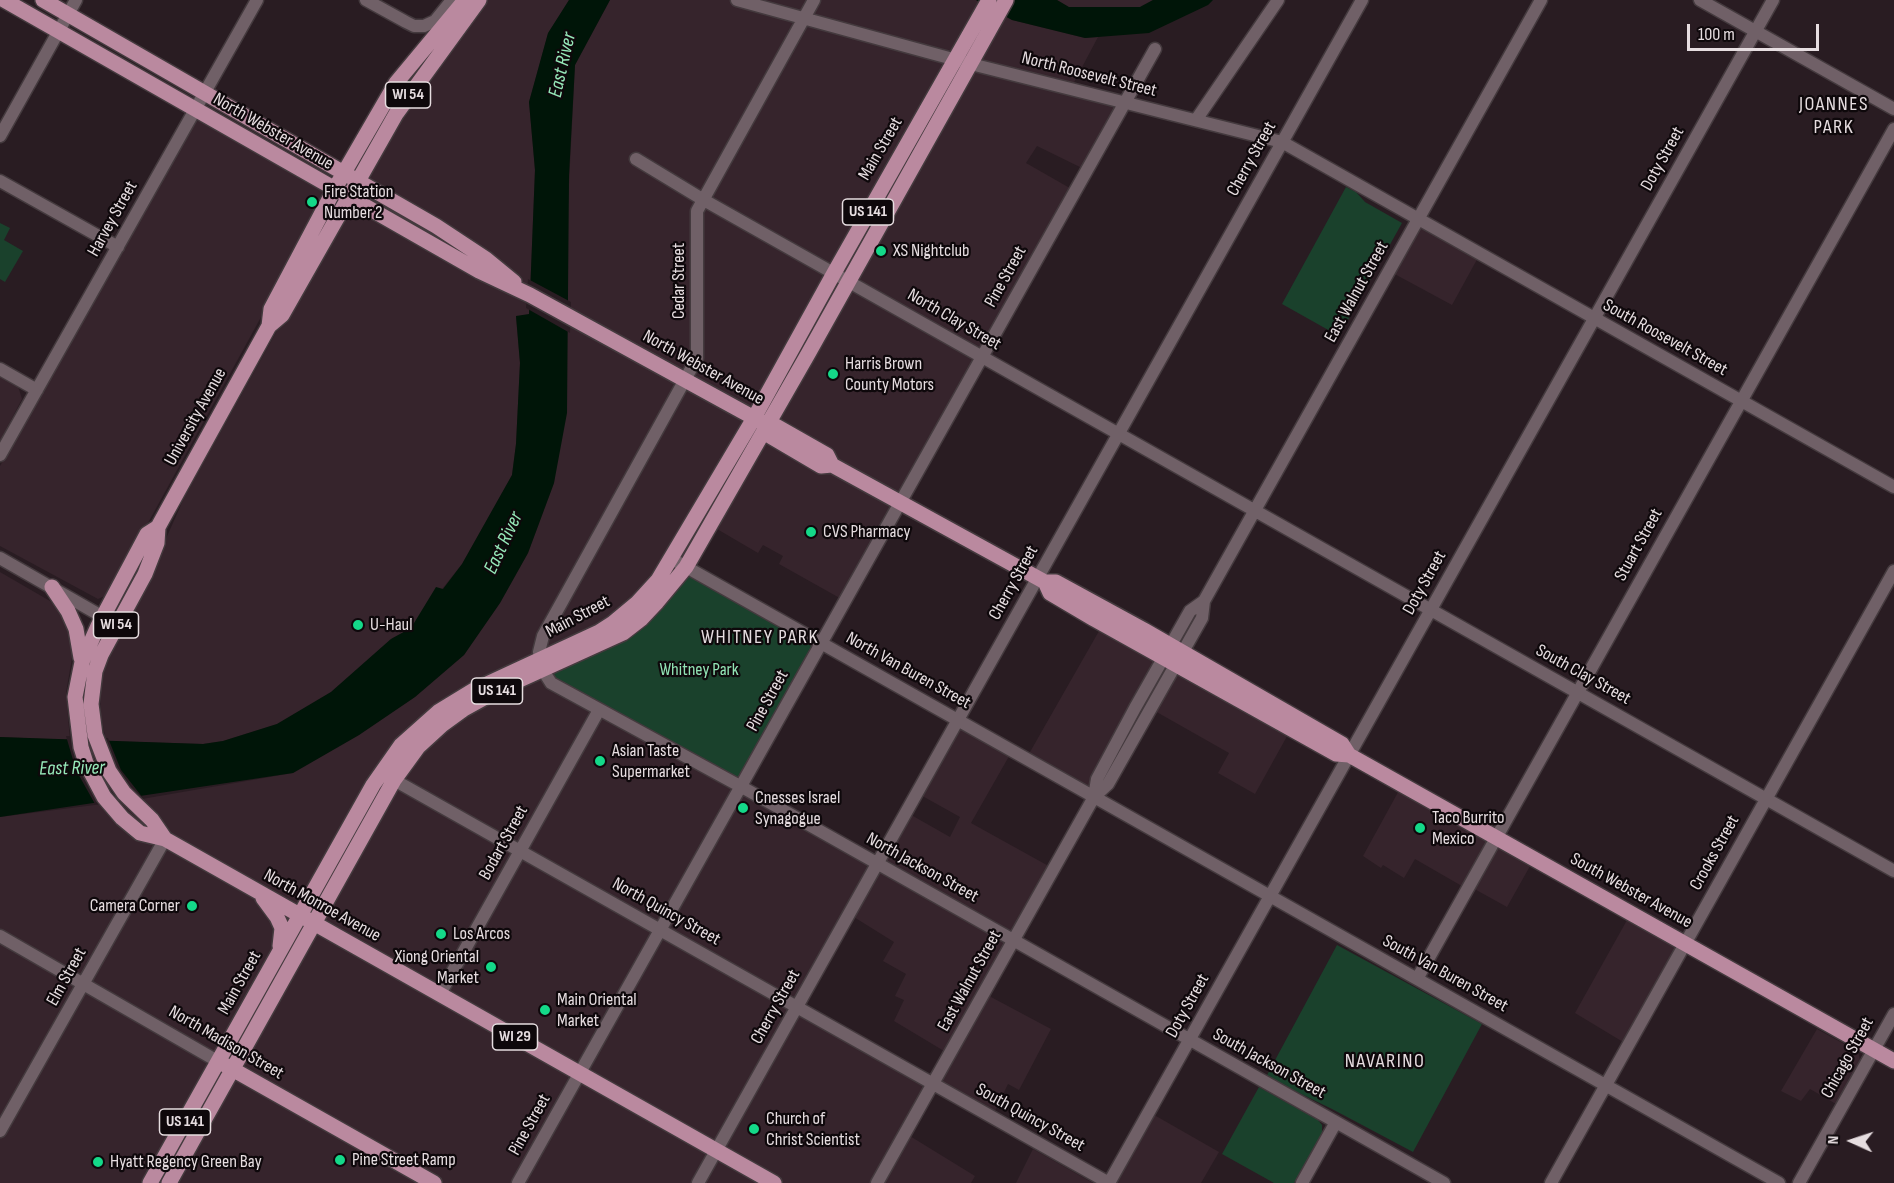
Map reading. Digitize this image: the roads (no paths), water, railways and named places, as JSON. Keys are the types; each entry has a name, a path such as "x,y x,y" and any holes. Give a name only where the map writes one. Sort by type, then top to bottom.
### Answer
{"main road":[{"name":"North Webster Avenue","path":"4,0 478,271 525,292 761,422 770,436 820,466 832,465 1041,580 1056,582 1173,655"},
{"name":"North Webster Avenue","path":"43,0 436,226 501,270 525,292"},
{"name":"University Avenue","path":"165,839 140,833 122,818 109,803 86,763 78,730 75,697 82,662 109,621 130,604 157,543 158,527 269,326 271,309 350,178 396,83 465,0"},
{"name":"University Avenue","path":"350,178 479,0"},
{"name":"Main Street","path":"761,422 834,273 955,60 995,5"},
{"name":"Main Street","path":"150,1183 380,773 401,745 438,712 474,690 623,633 657,602 761,422 848,281 971,64 995,5"},
{"path":"52,587 68,611 76,629 82,662"},
{"name":"University Avenue","path":"109,621 95,671 91,704 94,729 102,757 109,771 130,800 152,820 165,839"},
{"name":"South Webster Avenue","path":"1173,655 1336,754 1349,755 1894,1060"},
{"name":"Main Street","path":"169,1183 394,780 418,747 442,725 464,709 541,663"},
{"name":"North Monroe Avenue","path":"165,839 774,1183"},
{"path":"259,893 277,917 282,928 275,959"},
{"name":"North Madison Street","path":"219,1062 434,1183"}],"street":[{"path":"0,136 76,0"},
{"name":"Harvey Street","path":"0,455 257,0"},
{"path":"366,0 414,26 424,26 435,21 452,0"},
{"name":"North Roosevelt Street","path":"737,0 955,60 1282,142 1418,219"},
{"name":"Cedar Street","path":"541,663 539,652 543,636 697,358 697,211 814,0"},
{"path":"1196,120 1278,0"},
{"name":"Cherry Street","path":"698,1183 957,720 1041,580 1118,434 1362,0"},
{"name":"East Walnut Street","path":"877,1183 1094,797 1097,779 1173,655 1190,611 1204,601 1541,0"},
{"path":"1700,0 1894,109"},
{"name":"Doty Street","path":"1109,1183 1773,0"},
{"name":"Pine Street","path":"518,1183 1155,49"},
{"name":"Stuart Street","path":"1417,979 1894,129"},
{"name":"North Clay Street","path":"636,159 702,199 1255,511"},
{"path":"0,181 118,247"},
{"name":"South Roosevelt Street","path":"1418,219 1894,488"},
{"path":"0,369 37,390"},
{"name":"South Clay Street","path":"1255,511 1894,871"},
{"path":"0,558 109,621"},
{"name":"North Van Buren Street","path":"679,563 1094,797"},
{"name":"Crooks Street","path":"1551,1183 1894,571"},
{"name":"North Jackson Street","path":"541,663 551,683 741,786 1014,940"},
{"name":"Bodart Street","path":"440,994 599,710"},
{"name":"North Quincy Street","path":"380,773 933,1084"},
{"name":"South Van Buren Street","path":"1094,797 1779,1183"},
{"name":"Elm Street","path":"0,1131 165,839"},
{"name":"North Madison Street","path":"0,936 219,1062"},
{"name":"South Jackson Street","path":"1014,940 1444,1183"},
{"name":"Chicago Street","path":"1799,1183 1894,1014"},
{"name":"South Quincy Street","path":"933,1084 1109,1183"},
{"path":"1302,1183 1336,1122"}],"water":[{"name":"East River","path":"569,0 610,0 575,65 569,175 567,413 554,483 528,553 500,603 464,655 415,697 359,735 293,773 0,817 0,737 203,744 223,741 277,724 331,692 391,639 411,628 436,587 443,589 462,564 512,475 520,363 516,316 529,314 530,295 535,170 529,102 548,33"},
{"path":"976,0 1057,0 1069,7 1140,7 1153,0 1213,0 1208,5 1149,33 1085,38 1012,20"}],"place":[{"name":"Fire Station Number 2","path":"312,202"},
{"name":"XS Nightclub","path":"881,251"},
{"name":"Harris Brown County Motors","path":"833,374"},
{"name":"CVS Pharmacy","path":"811,532"},
{"name":"U-Haul","path":"358,625"},
{"name":"Asian Taste Supermarket","path":"600,761"},
{"name":"Cnesses Israel Synagogue","path":"743,808"},
{"name":"Taco Burrito Mexico","path":"1420,828"},
{"name":"Camera Corner","path":"192,906"},
{"name":"Los Arcos","path":"441,934"},
{"name":"Xiong Oriental Market","path":"491,967"},
{"name":"Main Oriental Market","path":"545,1010"},
{"name":"Church of Christ Scientist","path":"754,1129"},
{"name":"Pine Street Ramp","path":"340,1160"},
{"name":"Hyatt Regency Green Bay","path":"98,1162"}],"district":[{"name":"JOANNES PARK","path":"1834,116"},
{"name":"WHITNEY PARK","path":"760,638"},
{"name":"NAVARINO","path":"1385,1062"}],"park label":[{"name":"Whitney Park","path":"699,670"}]}
